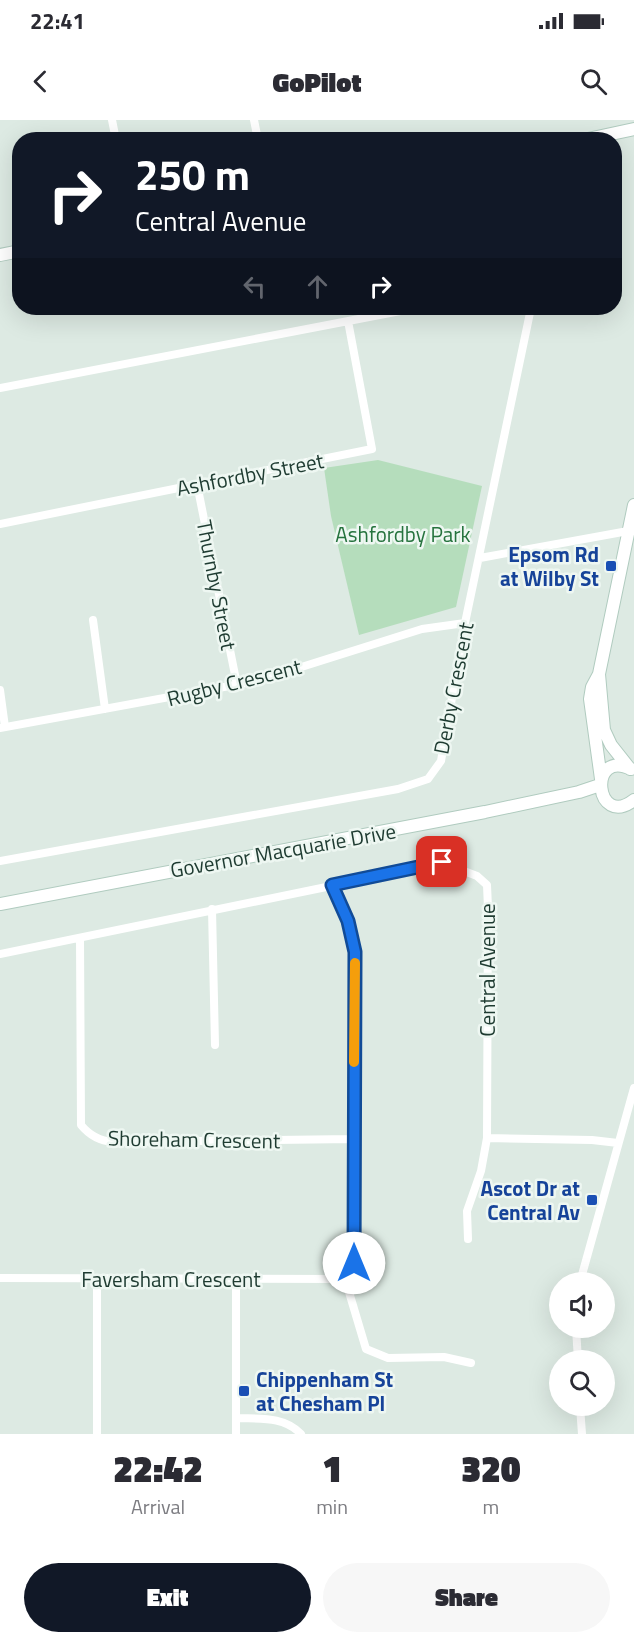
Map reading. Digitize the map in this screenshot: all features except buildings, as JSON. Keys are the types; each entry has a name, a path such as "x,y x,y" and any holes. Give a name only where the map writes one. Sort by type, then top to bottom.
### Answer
{"main road":[{"path":"632,770 611,744 604,730 599,674 634,505"},
{"path":"599,674 592,687 590,715 603,796 612,804 633,804"},
{"name":"Governor Macquarie Drive","path":"0,904 267,851 475,814 579,792 600,782 613,767 632,770"}],"street":[{"path":"0,388 379,315"},
{"name":"Derby Crescent","path":"0,861 398,789 428,779 441,761 465,623 530,315"},
{"name":"Ashfordby Street","path":"0,524 372,449 348,321"},
{"name":"Thurnby Street","path":"197,484 237,685"},
{"path":"480,558 628,531"},
{"path":"93,620 105,709"},
{"name":"Rugby Crescent","path":"2,728 257,681 422,629 465,623"},
{"path":"0,690 2,728"},
{"name":"Central Avenue","path":"0,954 442,862 477,876 487,885 487,1138"},
{"path":"332,885 348,921 355,952 354,1263 342,1279 366,1349 388,1358 444,1357 471,1363"},
{"path":"212,909 215,1045"},
{"name":"Shoreham Crescent","path":"80,938 81,1125 86,1130 101,1141 113,1142 353,1139"},
{"path":"583,1272 634,1088"},
{"path":"468,1239 468,1211 487,1138 592,1140 618,1143"},
{"name":"Faversham Crescent","path":"0,1278 342,1279"},
{"path":"97,1278 97,1434"},
{"path":"236,1280 236,1434"},
{"path":"581,1416 582,1434"},
{"path":"237,1418 280,1420 301,1434"}],"green space":[{"name":"Ashfordby Park","path":"378,460 482,486 456,607 359,635 331,516 324,468"}],"slow traffic":[{"path":"354,1062 355,963"}],"place":[{"name":"Epsom Rd at Wilby St","path":"611,566"},
{"name":"Ascot Dr at Central Av","path":"592,1200"},
{"name":"Chippenham St at Chesham Pl","path":"244,1391"}],"route":[{"path":"354,1263 355,952 348,921 332,885 442,862"}]}
